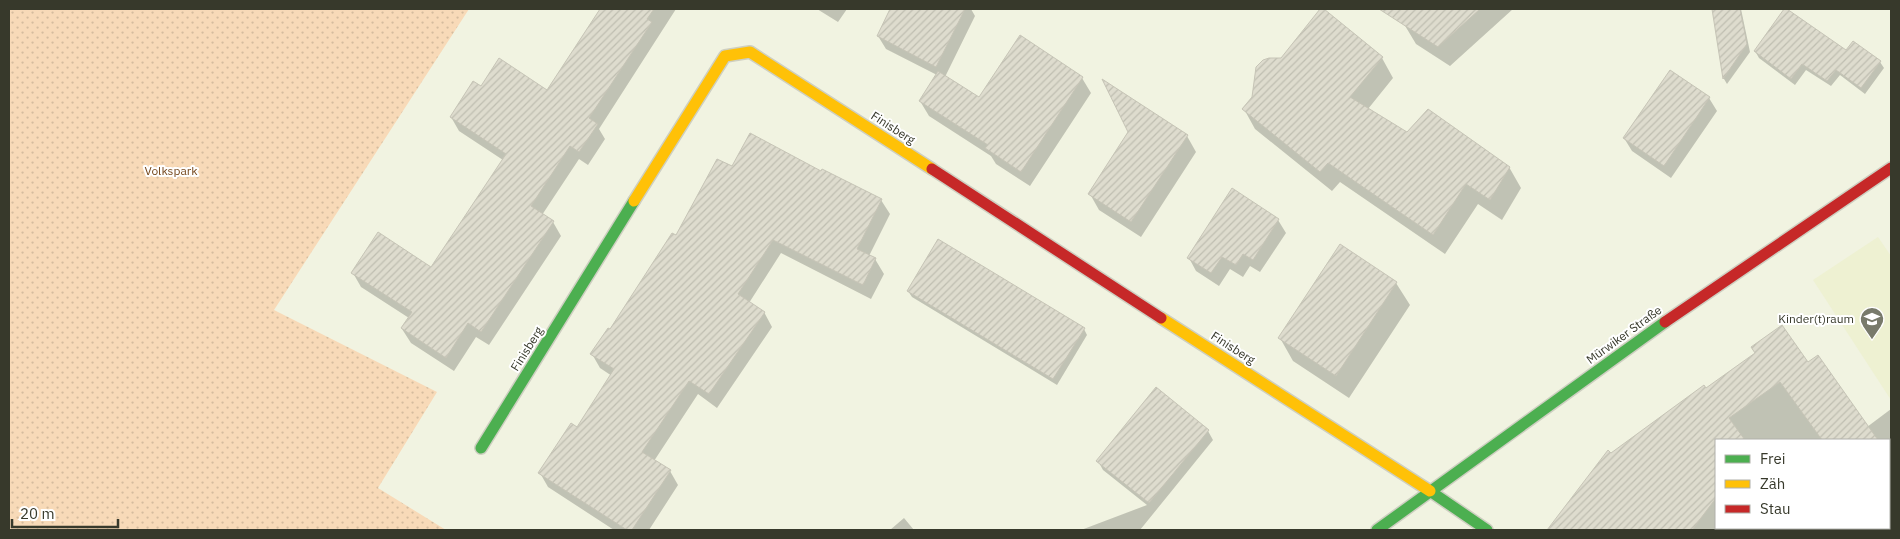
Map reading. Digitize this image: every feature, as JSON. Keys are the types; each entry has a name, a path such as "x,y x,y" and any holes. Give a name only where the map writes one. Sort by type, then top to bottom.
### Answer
{"street":[{"name":"Finisberg","path":"481,448 725,56 750,52 1430,491 1487,530"},
{"name":"Mürwiker Straße","path":"1378,530 1688,305 1891,168"}],"shaded area":[{"name":"Kinder(t)raum","path":"1878,237 1891,256 1891,400 1813,280"}],"green space":[{"name":"Volkspark","path":"9,9 469,9 274,310 437,392 378,488 446,530 9,530"}],"building":[{"path":"600,9 654,9 647,19 652,22 589,118 598,124 579,152 570,146 531,206 554,221 481,332 468,323 446,358 401,328 412,312 351,273 378,232 431,267 506,154 450,117 473,81 481,86 499,58 547,90"},
{"path":"890,9 965,9 936,67 877,36"},
{"path":"1320,9 1324,9 1383,57 1350,97 1407,132 1428,109 1510,167 1490,200 1466,184 1433,235 1328,163 1320,172 1242,109 1252,97 1256,67 1263,60 1281,58"},
{"path":"1379,9 1480,9 1438,47"},
{"path":"1712,9 1740,9 1747,44 1723,79"},
{"path":"1784,9 1787,9 1846,50 1853,41 1881,61 1861,88 1836,70 1827,81 1802,64 1791,79 1754,51"},
{"path":"1020,35 1083,77 1021,172 985,148 988,145 919,101 938,71 979,97"},
{"path":"1670,70 1710,97 1664,166 1623,138"},
{"path":"1102,79 1188,135 1131,222 1088,194 1128,132"},
{"path":"750,133 821,171 822,169 882,199 857,249 876,258 863,285 773,240 738,294 765,312 709,394 689,381 642,452 671,470 632,530 627,530 538,473 571,423 577,427 614,369 590,354 608,328 610,329 672,233 676,235 717,159 732,166"},
{"path":"1232,188 1279,219 1253,260 1243,254 1236,265 1222,257 1211,273 1187,258"},
{"path":"938,239 1085,328 1053,379 907,291"},
{"path":"1340,244 1397,282 1336,376 1278,338"},
{"path":"1782,325 1808,362 1818,355 1877,439 1821,439 1780,382 1729,418 1744,439 1715,439 1715,499 1692,530 1547,530 1608,450 1611,453 1704,385 1706,388 1755,353 1751,347"},
{"path":"1156,387 1209,430 1149,503 1096,461"}],"traffic: fast":[{"path":"481,448 634,201"},
{"path":"1377,530 1665,322"},
{"path":"1430,491 1487,530"}],"traffic: slow":[{"path":"634,201 725,56 750,52 932,169"},
{"path":"1161,318 1430,491"}],"traffic: jam":[{"path":"1665,322 1891,168"},
{"path":"932,169 1161,318"}],"place":[{"name":"Kinder(t)raum","path":"1872,340"}]}
